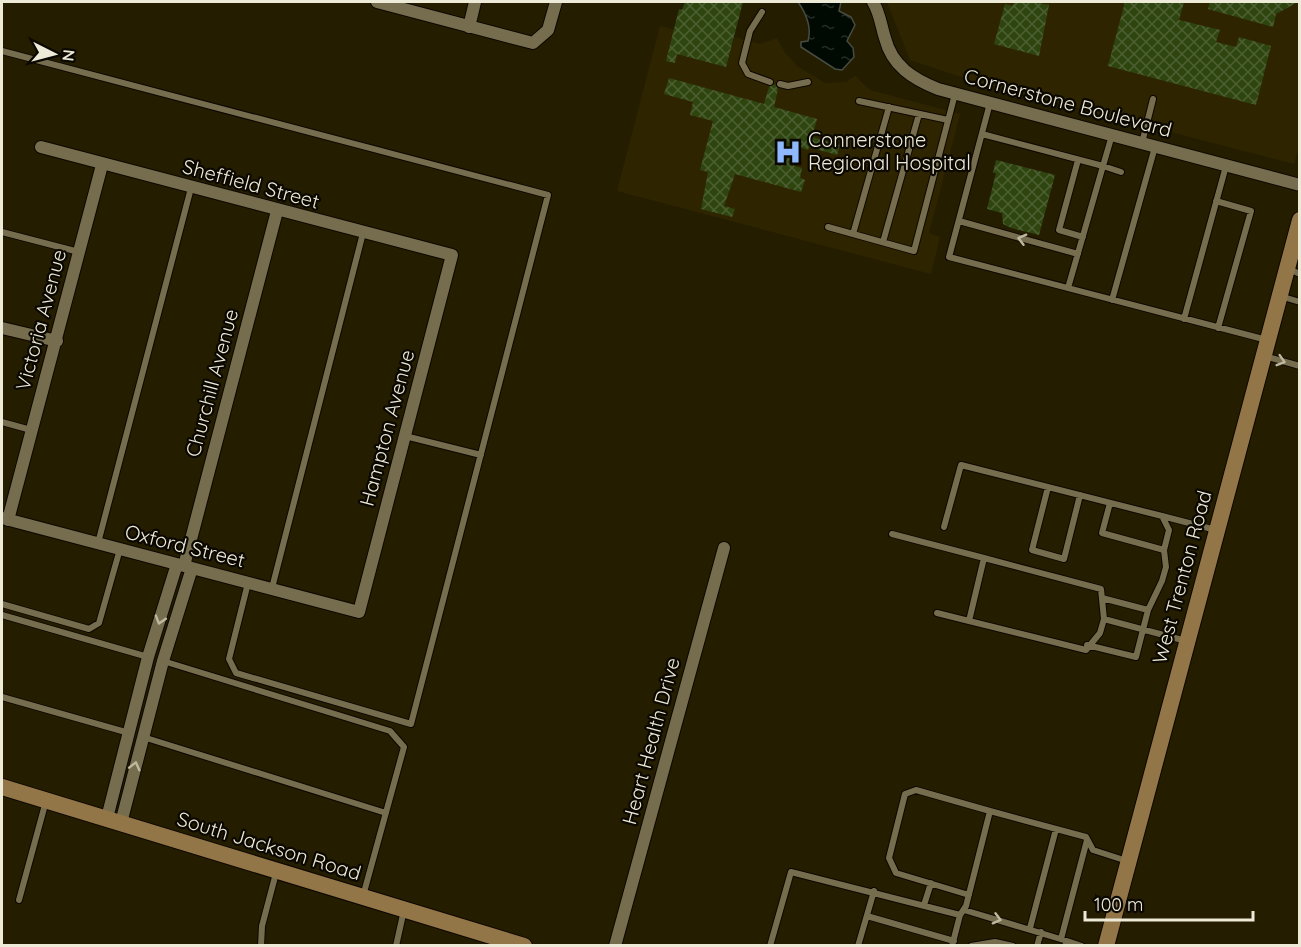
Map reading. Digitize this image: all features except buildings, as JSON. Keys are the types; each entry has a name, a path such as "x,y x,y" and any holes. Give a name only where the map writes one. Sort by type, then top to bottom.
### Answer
{"main road":[{"name":"West Trenton Road","path":"1106,945 1279,296 1293,271 1299,219"},
{"name":"South Jackson Road","path":"2,787 524,945"}],"street":[{"path":"377,2 390,3 469,27 533,43 548,30 556,2"},
{"path":"469,27 476,2"},
{"name":"Cornerstone Boulevard","path":"873,2 886,42 899,67 918,81 956,94 1299,185"},
{"name":"Sheffield Street","path":"41,147 277,211 452,255"},
{"name":"Victoria Avenue","path":"5,519 57,341 102,165"},
{"name":"Churchill Avenue","path":"114,821 142,737 163,661 184,566 277,211"},
{"name":"Hampton Avenue","path":"359,612 452,255"},
{"path":"2,328 57,341"},
{"name":"Oxford Street","path":"5,519 359,612"},
{"name":"Heart Health Drive","path":"615,945 724,548"},
{"name":"Churchill Avenue","path":"114,821 129,733 148,657 184,566"},
{"path":"148,657 163,661"},
{"path":"129,733 142,737"}],"lane":[{"path":"762,12 750,31 742,63 748,74 770,82"},
{"path":"2,51 548,195 411,724 236,673 229,659 248,582"},
{"path":"780,84 788,86 808,82"},
{"path":"828,227 914,251 956,94"},
{"path":"1142,143 1153,99"},
{"path":"859,101 948,120"},
{"path":"990,103 949,257 1218,328 1265,348 1299,366"},
{"path":"854,234 889,108"},
{"path":"883,242 920,114"},
{"path":"982,134 1121,172"},
{"path":"1068,288 1112,135"},
{"path":"1112,300 1155,147"},
{"path":"1078,160 1059,230 1083,237"},
{"path":"1184,319 1226,166"},
{"path":"98,543 191,188"},
{"path":"1216,201 1251,211 1218,328"},
{"path":"959,222 1078,254"},
{"path":"2,232 79,253"},
{"path":"272,588 363,233"},
{"path":"1279,296 1299,302"},
{"path":"2,422 32,430"},
{"path":"405,436 481,455"},
{"path":"944,527 961,465 1216,530"},
{"path":"1048,487 1032,550 1064,559 1080,495"},
{"path":"1110,503 1102,533 1164,550"},
{"path":"1087,645 1136,657 1148,610 1166,567 1164,550 1169,530 1162,516"},
{"path":"892,534 1101,589 1104,619 1100,633 1087,645 1086,650 937,613"},
{"path":"2,604 89,629 99,623 120,549"},
{"path":"969,621 984,558"},
{"path":"1102,598 1148,610"},
{"path":"2,615 148,657"},
{"path":"1104,619 1187,641"},
{"path":"163,661 390,731 404,747 363,896"},
{"path":"2,697 129,733"},
{"path":"142,737 386,813"},
{"path":"969,895 896,873 889,858 905,794 916,790 1076,833 1087,839 1093,850 1128,861"},
{"path":"19,900 46,800"},
{"path":"867,916 953,943 969,895 990,811"},
{"path":"1030,928 1056,829"},
{"path":"1064,942 1087,839"},
{"path":"261,945 262,926 276,870"},
{"path":"770,945 791,872 857,891 874,891 924,905 1030,928 1064,942 1082,945"},
{"path":"924,905 931,883"},
{"path":"858,945 874,891"},
{"path":"396,945 405,909"},
{"path":"1037,945 1041,932"},
{"path":"970,945 995,942 1013,945"}],"shaded area":[{"path":"887,2 1299,2 1300,142 1294,164 973,81 910,60"},
{"name":"Connerstone Regional Hospital","path":"660,26 732,45 735,37 760,44 777,38 783,50 797,66 825,83 846,82 855,76 870,90 960,114 929,233 940,237 931,274 617,191"}],"water":[{"path":"798,2 841,2 839,11 851,17 855,25 847,41 853,48 854,57 842,70 835,69 801,47 801,42 808,41 809,26"}],"place":[{"name":"Connerstone Regional Hospital","path":"788,152"}]}
